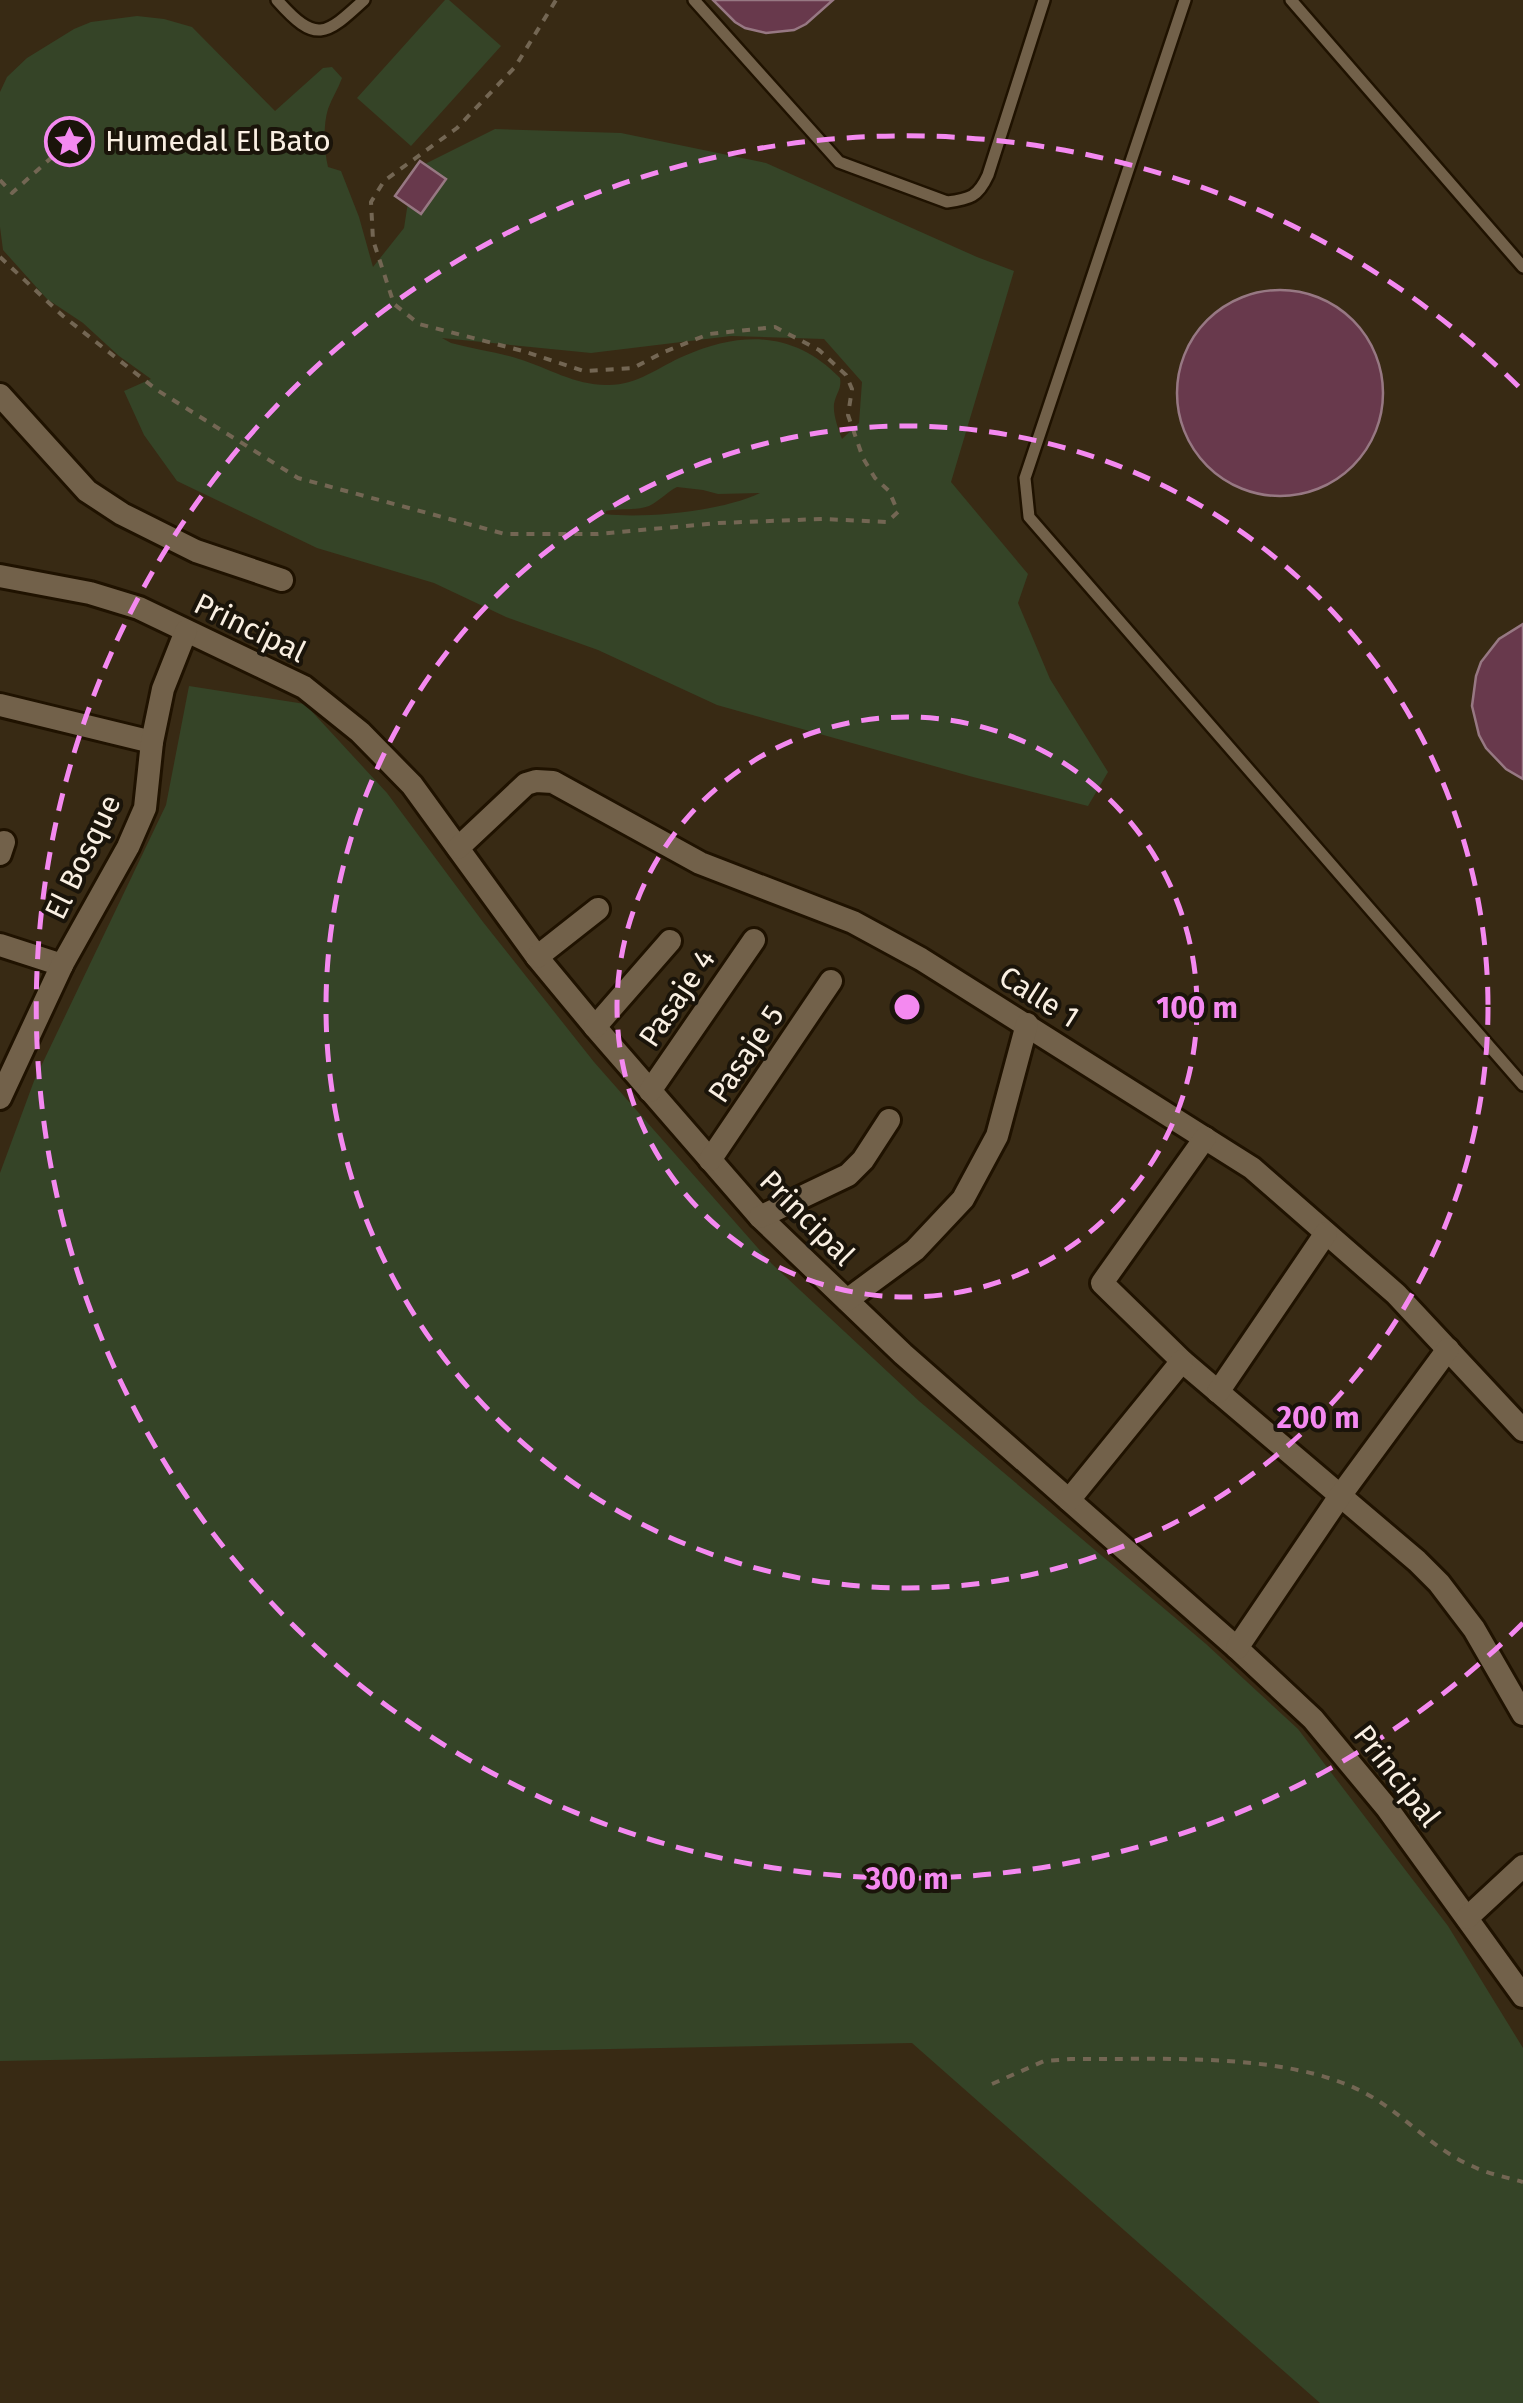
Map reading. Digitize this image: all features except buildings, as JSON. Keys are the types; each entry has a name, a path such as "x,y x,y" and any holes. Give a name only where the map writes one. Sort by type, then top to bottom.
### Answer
{"street":[{"path":"0,395 88,492 122,514 196,551 282,580"},
{"name":"Principal","path":"0,576 139,608 304,687 360,732 436,816 538,957 595,1027 760,1217 903,1354 1237,1648 1313,1720 1387,1808 1523,1996"},
{"name":"El Bosque","path":"0,1098 62,966 145,808 163,689 186,630"},
{"path":"0,705 152,742"},
{"name":"Calle 1","path":"458,848 526,784 536,780 553,782 700,863 853,922 921,959 1252,1168 1396,1294 1523,1430"},
{"path":"538,957 598,909"},
{"name":"Pasaje 4","path":"650,1091 754,940"},
{"path":"595,1027 670,941"},
{"path":"0,945 62,966"},
{"name":"Pasaje 5","path":"710,1160 831,981"},
{"path":"847,1300 915,1250 963,1200 996,1136 1027,1024"},
{"path":"760,1217 848,1175 863,1160 888,1120"},
{"path":"1205,1138 1102,1282 1182,1361 1439,1583 1474,1629 1523,1714"},
{"path":"1218,1392 1326,1233"},
{"path":"1237,1648 1340,1496 1448,1349"},
{"path":"1069,1500 1182,1361"},
{"path":"1467,1918 1523,1866"}],"lane":[{"path":"277,0 294,20 320,30 334,27 364,0"},
{"path":"694,0 838,162 947,202 962,200 982,189 1044,0"},
{"path":"1185,0 1025,478 1029,517 1523,1085"},
{"path":"1291,0 1523,266"}],"path":[{"path":"0,257 63,316 157,390 298,478 505,534 598,534 822,519 887,522 898,512 889,491 863,458 848,415 852,390 846,375 819,350 775,327 709,334 633,368 584,371 420,324 394,304 373,240 371,202 384,182 457,128 516,67 556,0"},
{"path":"0,180 12,193 70,141"},
{"path":"992,2084 1044,2061 1070,2059 1232,2061 1280,2066 1364,2092 1472,2166 1523,2182"}],"green space":[{"path":"445,0 501,46 411,146 357,98"},
{"path":"137,16 192,27 275,111 323,68 332,67 342,78 326,115 328,167 341,171 373,267 404,228 413,170 495,129 621,133 766,163 1014,271 951,482 1028,574 1018,603 1050,679 1108,772 1088,806 717,705 598,650 506,617 434,583 317,548 177,481 144,435 124,391 151,379 47,299 3,250 0,92 7,77 27,58 91,22","holes":["731,336 824,339 862,382 859,423 842,439 834,408 840,378 804,351 786,344 766,340 726,342 684,356 637,379 606,385 572,379 519,359 442,338 591,353","677,487 718,494 760,493 726,505 684,512 605,514 649,506"]},
{"path":"189,686 305,704 387,793 594,1062 772,1264 919,1401 1206,1644 1298,1729 1448,1926 1523,2048 1523,2403 1320,2403 912,2043 0,2061 0,1173 34,1081 166,805"}],"place":[{"name":"Humedal El Bato","path":"70,141"}]}
